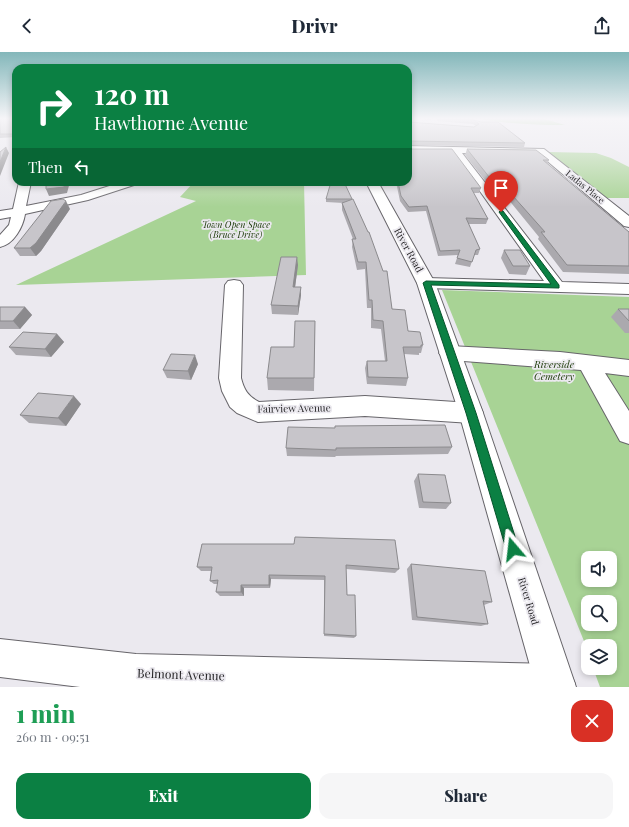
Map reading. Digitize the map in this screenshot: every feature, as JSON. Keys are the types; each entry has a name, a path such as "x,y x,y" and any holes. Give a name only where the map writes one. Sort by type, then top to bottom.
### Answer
{"street":[{"path":"412,149 455,150 557,287"},
{"name":"Ladas Place","path":"455,150 541,151 629,223"},
{"path":"0,243 16,226 24,186"},
{"path":"0,214 19,212 78,200 123,186"},
{"name":"River Road","path":"374,186 426,283 471,413 556,686"},
{"path":"426,283 629,289"},
{"name":"Fairview Avenue","path":"234,285 230,378 232,391 242,406 258,412 366,406 471,413"},
{"path":"450,352 560,360 629,368"},
{"path":"588,364 600,387 629,433"},
{"name":"Belmont Avenue","path":"0,658 134,680 556,686"}],"green space":[{"path":"548,152 596,153 611,158 629,167 629,198 603,198"},
{"name":"Town Open Space (Bruce Drive)","path":"190,186 304,186 306,275 16,285 196,201 180,197"},
{"name":"Riverside Cemetery","path":"442,290 629,297 629,687 600,687 596,675 617,675 617,639 583,639"}],"building":[{"path":"6,148 0,162 0,152"},
{"path":"412,149 452,149 481,188 471,188 488,219 466,218 480,249 476,250 472,262 457,258 460,250 440,251 427,206 409,207 401,196 399,186 412,186"},
{"path":"467,149 536,150 549,160 543,160 629,232 629,266 567,265 541,232 545,232 505,187 497,187"},
{"path":"46,186 64,186 64,187 46,189"},
{"path":"330,186 346,186 352,199 326,199"},
{"path":"63,199 66,201 36,243 30,248 14,248 51,201"},
{"path":"353,199 369,232 383,271 387,271 392,309 405,310 408,331 420,332 423,345 421,345 421,347 403,347 408,378 368,377 367,361 387,361 383,321 373,320 372,300 369,300 366,262 358,262 352,239 356,239 342,203"},
{"path":"504,250 520,250 530,266 513,266"},
{"path":"281,257 297,257 293,287 301,287 298,306 271,305"},
{"path":"0,307 25,307 13,321 0,321"},
{"path":"618,309 629,309 629,321"},
{"path":"295,321 315,321 314,378 267,378 271,347 294,347"},
{"path":"23,332 57,334 45,349 9,347"},
{"path":"171,354 195,355 188,371 163,370"},
{"path":"38,393 74,396 58,418 20,415"},
{"path":"445,425 452,447 336,448 336,450 286,448 288,427 335,428 335,426"},
{"path":"418,474 445,475 451,503 423,502"},
{"path":"295,537 395,540 399,569 346,565 347,595 355,595 356,636 324,634 325,576 269,575 269,585 241,585 241,592 216,592 218,580 210,581 212,567 197,567 202,544 294,544"},
{"path":"411,564 485,571 492,602 483,601 488,624 417,617"}],"route":[{"path":"501,212 557,287 426,283 471,413 513,549"}]}
